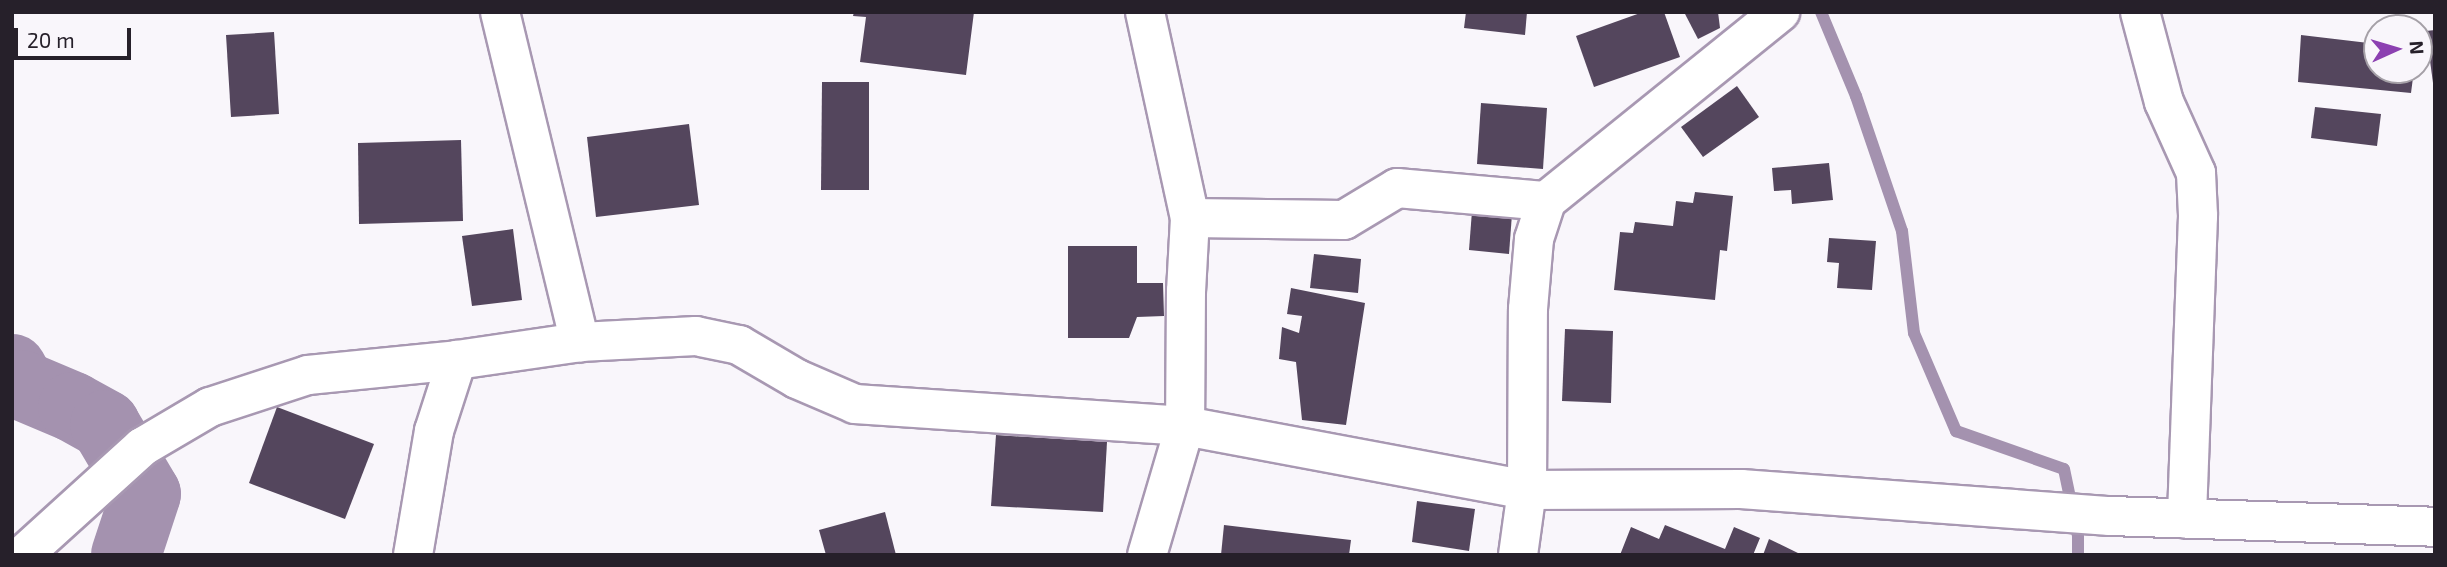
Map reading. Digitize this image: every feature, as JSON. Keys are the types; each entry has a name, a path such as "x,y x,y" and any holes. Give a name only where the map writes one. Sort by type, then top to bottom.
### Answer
{"street":[{"path":"500,12 580,342"},
{"path":"1146,12 1190,218 1186,291 1185,426 1147,555"},
{"path":"1518,555 1527,490 1528,309 1534,239 1546,201 1780,12"},
{"path":"2140,12 2164,102 2196,173 2198,216 2187,519"},
{"path":"1190,218 1344,220 1397,188 1546,201"},
{"path":"23,555 142,447 210,407 308,374 457,360 580,342 696,336 739,345 797,379 855,404 1185,426 1527,490 1741,489 2110,516 2435,527"},
{"path":"413,555 434,431 457,360"}],"building":[{"path":"854,12 974,12 966,75 860,62 866,17 853,16"},
{"path":"1466,12 1527,12 1525,35 1464,28"},
{"path":"1643,12 1664,12 1680,57 1594,87 1576,36"},
{"path":"1684,12 1718,12 1720,28 1698,39"},
{"path":"2435,30 2435,83 2433,83"},
{"path":"274,32 279,114 231,117 226,35"},
{"path":"2301,35 2363,42 2363,84 2412,84 2411,93 2298,82"},
{"path":"822,82 869,82 869,190 821,190"},
{"path":"1737,86 1759,117 1703,157 1681,127"},
{"path":"1481,103 1547,108 1543,169 1477,164"},
{"path":"2315,107 2381,114 2377,146 2311,138"},
{"path":"689,124 699,205 596,217 587,137"},
{"path":"461,140 463,221 359,224 358,143"},
{"path":"1829,163 1833,200 1792,204 1791,190 1774,191 1772,168"},
{"path":"1695,192 1733,196 1727,251 1720,250 1715,300 1614,290 1620,232 1633,233 1635,222 1673,226 1676,201 1693,203"},
{"path":"1472,211 1512,214 1509,254 1469,250"},
{"path":"513,229 522,300 472,306 462,236"},
{"path":"1829,238 1876,241 1872,290 1837,288 1839,263 1827,262"},
{"path":"1068,246 1137,246 1137,283 1163,283 1164,316 1137,317 1129,338 1068,338"},
{"path":"1314,254 1361,259 1358,293 1310,288"},
{"path":"1291,288 1365,303 1346,425 1302,420 1296,362 1279,359 1282,327 1299,333 1302,316 1287,314"},
{"path":"1565,329 1613,331 1611,403 1562,401"},
{"path":"277,407 374,444 345,519 249,483"},
{"path":"996,435 1107,442 1103,512 991,506"},
{"path":"1417,501 1475,509 1469,551 1412,542"},
{"path":"885,512 896,555 826,555 819,530"},
{"path":"1224,525 1351,540 1349,555 1221,555"},
{"path":"1665,525 1725,549 1734,527 1760,538 1753,555 1620,555 1631,527 1659,539"},
{"path":"1769,539 1802,555 1763,555"}],"waterway":[{"path":"1821,12 1856,96 1902,231 1914,333 1956,431 2064,469 2078,536 2078,555"},
{"path":"12,369 21,385 73,407 105,425 146,494 126,555"}]}
